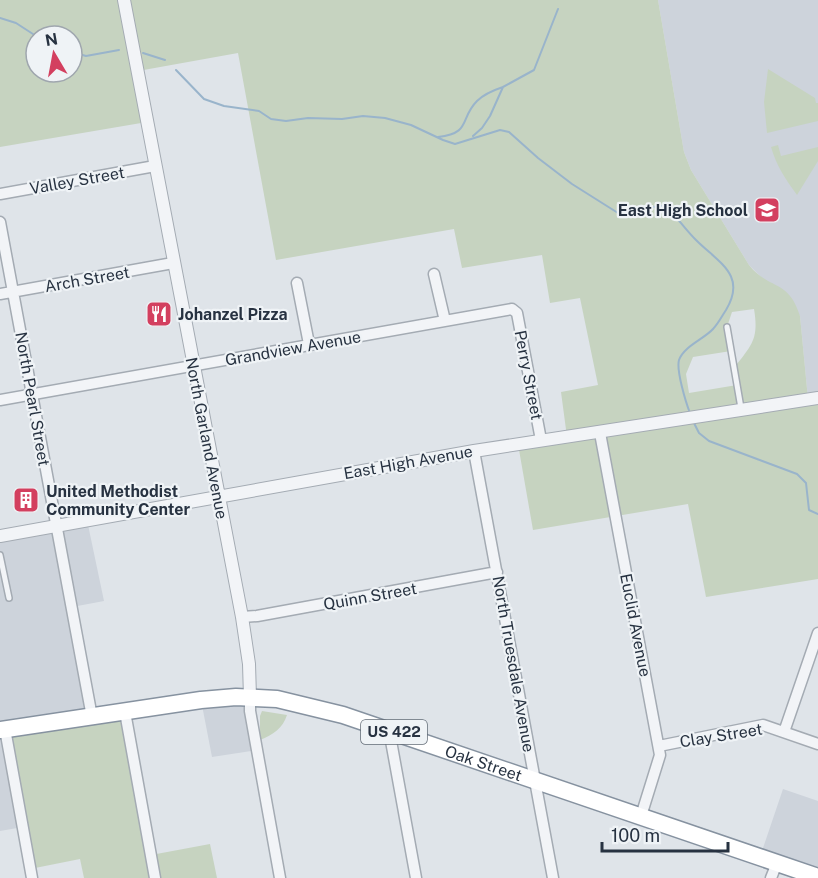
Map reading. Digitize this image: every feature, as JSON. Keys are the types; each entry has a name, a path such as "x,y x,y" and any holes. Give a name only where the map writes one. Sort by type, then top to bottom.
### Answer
{"highway":[{"name":"Oak Street","path":"2,730 201,700 250,697 288,701 390,730 641,816 774,870 818,877"}],"street":[{"name":"North Garland Avenue","path":"124,0 242,617 249,664 250,697 280,878"},
{"name":"Valley Street","path":"0,194 155,166"},
{"name":"North Pearl Street","path":"0,222 92,717"},
{"name":"Arch Street","path":"0,294 173,263"},
{"path":"434,273 445,321"},
{"path":"297,283 309,345"},
{"name":"Grandview Avenue","path":"0,400 508,309 514,310"},
{"name":"Perry Street","path":"514,310 517,313 541,440"},
{"name":"East High Avenue","path":"0,536 474,451 818,398"},
{"name":"Euclid Avenue","path":"600,433 660,759 641,816"},
{"name":"North Truesdale Avenue","path":"474,451 553,878"},
{"name":"Quinn Street","path":"242,617 497,572"},
{"path":"784,732 818,633"},
{"path":"125,712 154,878"},
{"name":"Clay Street","path":"658,746 763,725 818,744"},
{"path":"2,730 32,878"},
{"path":"390,730 416,878"}],"lane":[{"path":"727,327 741,410"},
{"path":"0,555 9,598"}],"shaded area":[{"name":"East High School","path":"658,0 818,0 818,398 808,399 800,316 749,265 691,170 684,152"},
{"path":"87,520 104,601 72,607 92,717 23,827 0,831 0,535"},
{"path":"250,697 257,750 212,757 201,700"},
{"path":"783,789 818,801 818,877 760,857"}],"green space":[{"path":"0,0 658,0 684,152 691,170 749,265 764,279 790,296 800,316 808,399 818,398 818,579 706,597 688,504 533,530 518,444 567,437 561,392 598,385 580,298 550,303 542,255 462,268 454,229 276,260 238,53 138,71 147,122 0,147","holes":["754,309 756,328 753,341 734,368 737,385 689,393 686,374 693,357 731,351 727,327 732,312"]},
{"path":"768,69 815,98 818,103 818,121 767,133 764,102"},
{"path":"778,145 781,156 818,147 818,161 797,195 773,154 771,147"},
{"path":"262,711 287,715 277,731 260,740 260,716"},
{"path":"125,712 151,855 210,844 217,878 84,878 80,859 30,869 5,729"}],"waterway":[{"path":"473,136 490,116 503,87 534,70 558,9"},
{"path":"0,18 24,28"},
{"path":"84,55 119,50"},
{"path":"143,53 165,60"},
{"path":"176,70 204,99 224,106 259,111 271,119 286,121 363,116 385,118 411,125 455,144 500,130 509,132 572,184 618,213 636,213 660,205 666,209 728,270 732,279 732,298 717,325 685,351 679,360 680,379 690,413"},
{"path":"438,137 461,129 477,101 486,94 503,87"},
{"path":"693,421 699,433 709,441 797,474 806,483 809,510 818,514"}],"place":[{"name":"East High School","path":"767,210"},
{"name":"Johanzel Pizza","path":"159,314"},
{"name":"United Methodist Community Center","path":"26,500"}]}
